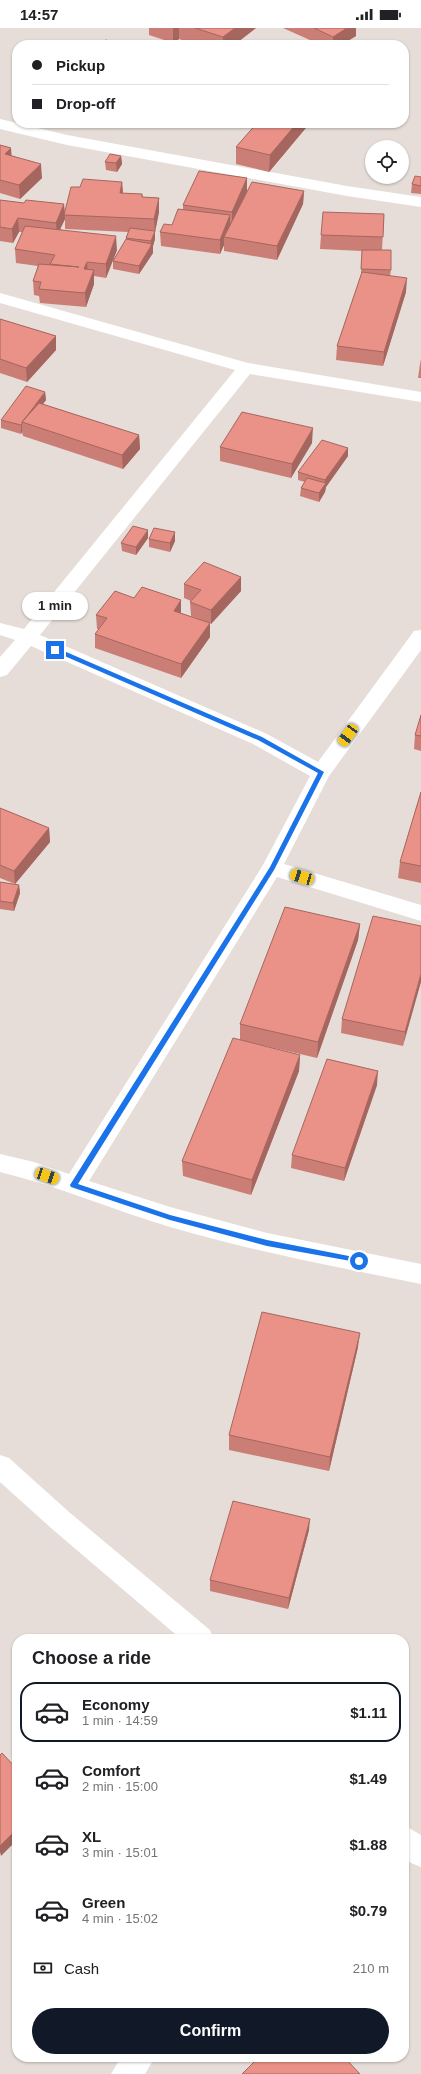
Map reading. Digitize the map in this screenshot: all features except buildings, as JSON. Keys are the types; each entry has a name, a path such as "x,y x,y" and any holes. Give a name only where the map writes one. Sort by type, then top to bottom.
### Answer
{"street":[{"path":"0,124 12,127"},
{"path":"17,128 67,140 347,191 421,202"},
{"path":"0,298 246,368 421,397"},
{"path":"0,670 246,368"},
{"path":"0,628 28,637 95,668 260,739 321,772"},
{"path":"74,1185 272,868 321,772 421,636"},
{"path":"272,868 421,913"},
{"path":"0,1163 34,1171 170,1217 267,1243 421,1274"},
{"path":"0,1466 60,1520 195,1634"},
{"path":"409,1842 421,1853"},
{"path":"126,2074 136,2062"}],"route":[{"path":"55,650 260,739 321,772 272,868 74,1185 170,1217 267,1243 359,1261"}]}
